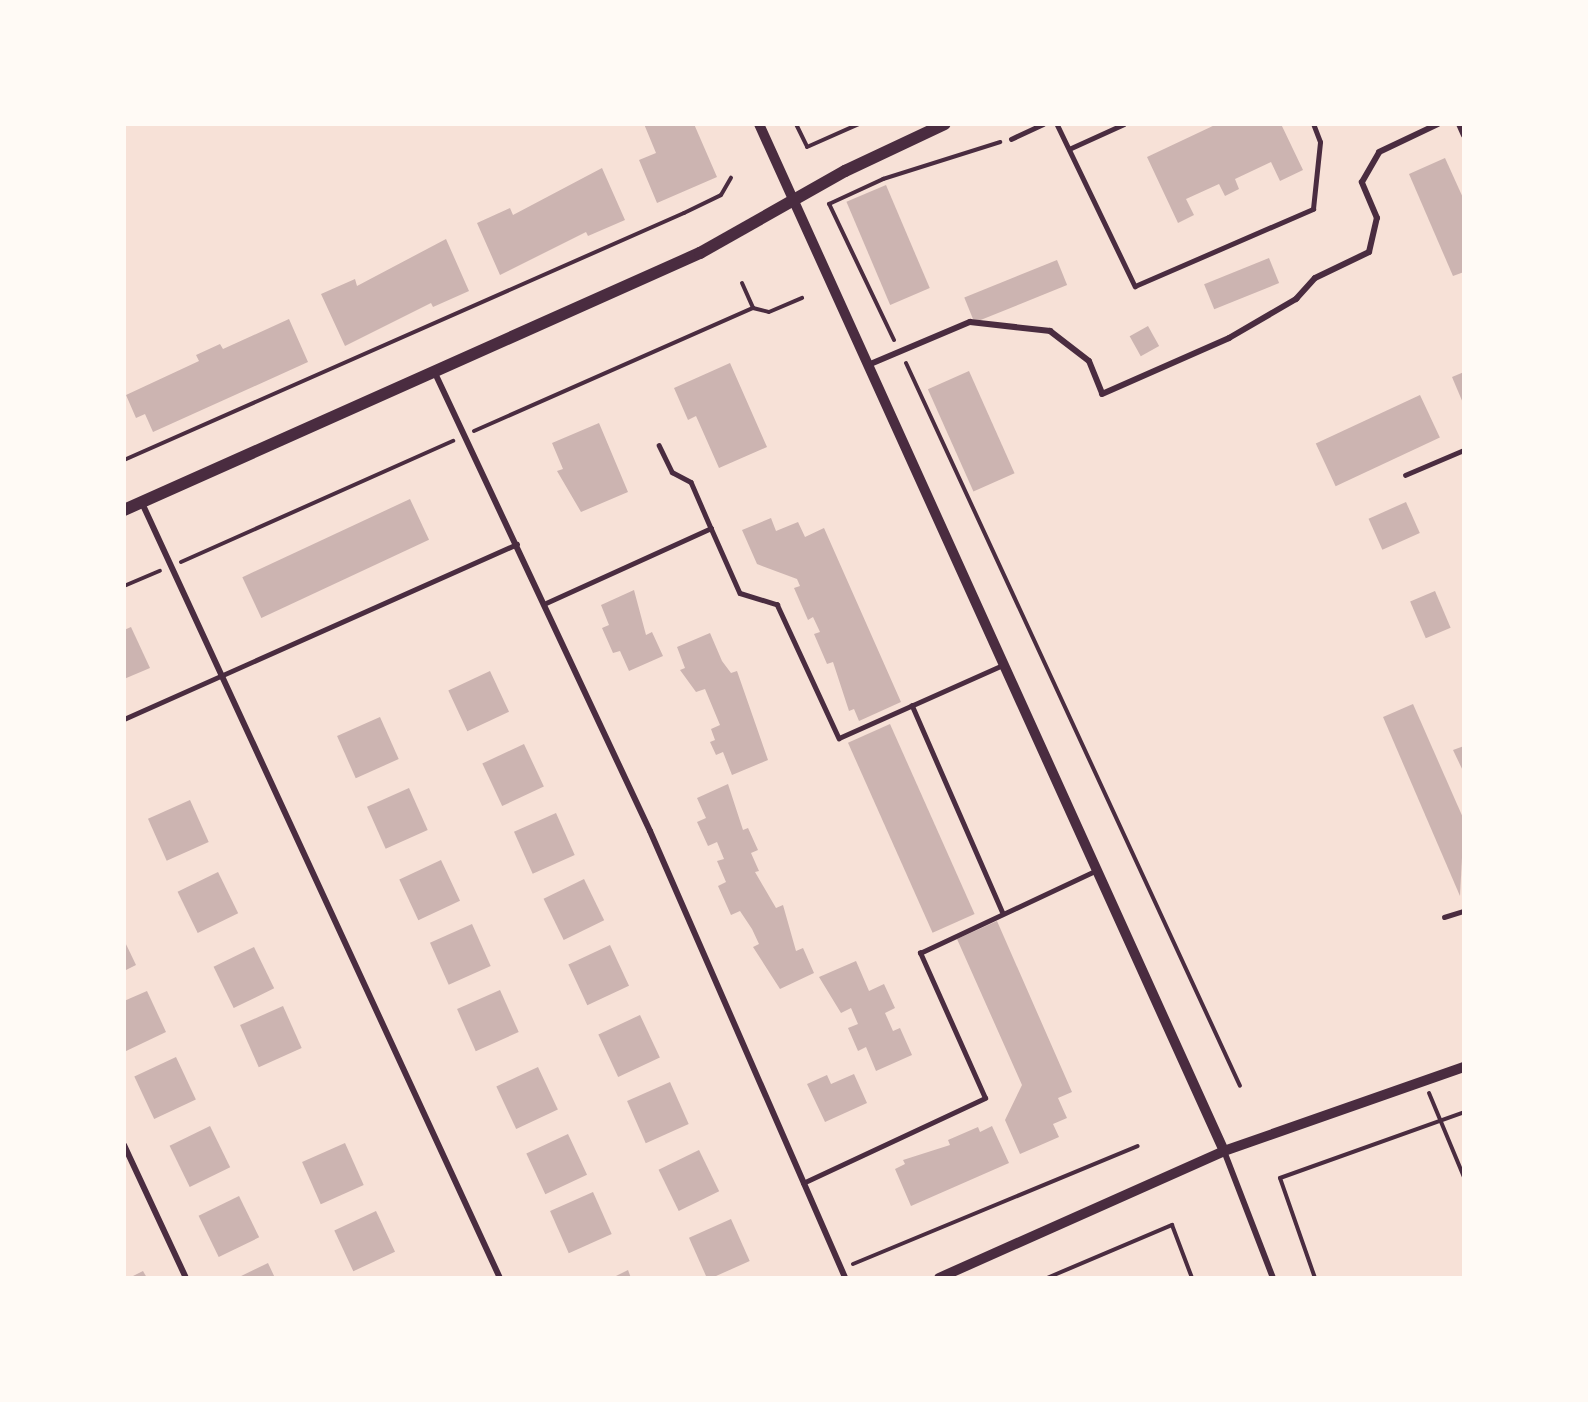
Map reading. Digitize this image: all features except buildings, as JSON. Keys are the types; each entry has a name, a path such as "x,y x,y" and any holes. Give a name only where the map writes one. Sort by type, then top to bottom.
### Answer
{"main road":[{"path":"124,510 700,253 945,124"}],"street":[{"path":"759,124 1224,1151 1273,1278"},
{"path":"867,366 970,321 1050,331 1089,361 1102,394 1229,338 1296,298 1315,278 1368,252 1377,218 1362,182 1379,152 1438,124"},
{"path":"1459,124 1464,135"},
{"path":"434,371 546,603 844,1278"},
{"path":"142,503 226,676 500,1278"},
{"path":"939,1278 1224,1151 1464,1067"},
{"path":"124,1145 186,1278"}],"lane":[{"path":"1011,139 1043,124"},
{"path":"1057,124 1135,286 1313,208 1320,142 1313,124"},
{"path":"1069,149 1124,124"},
{"path":"659,445 672,472 691,482 740,593 777,604 839,738 1004,664"},
{"path":"1405,475 1464,450"},
{"path":"546,603 711,528"},
{"path":"124,718 226,676 518,543"},
{"path":"912,705 1003,913"},
{"path":"803,1183 985,1098 920,953 1098,869"},
{"path":"1444,917 1464,910"}],"path":[{"path":"796,124 807,147 859,124"},
{"path":"1011,139 883,178 829,204 900,351 1240,1086"},
{"path":"124,460 691,209 721,195 731,178"},
{"path":"742,283 753,308"},
{"path":"124,586 753,308 769,312 802,298"},
{"path":"1425,1081 1439,1121 1464,1177"},
{"path":"1315,1278 1280,1178 1464,1112"},
{"path":"841,1269 1138,1146"},
{"path":"1047,1278 1172,1225 1191,1278"}]}
